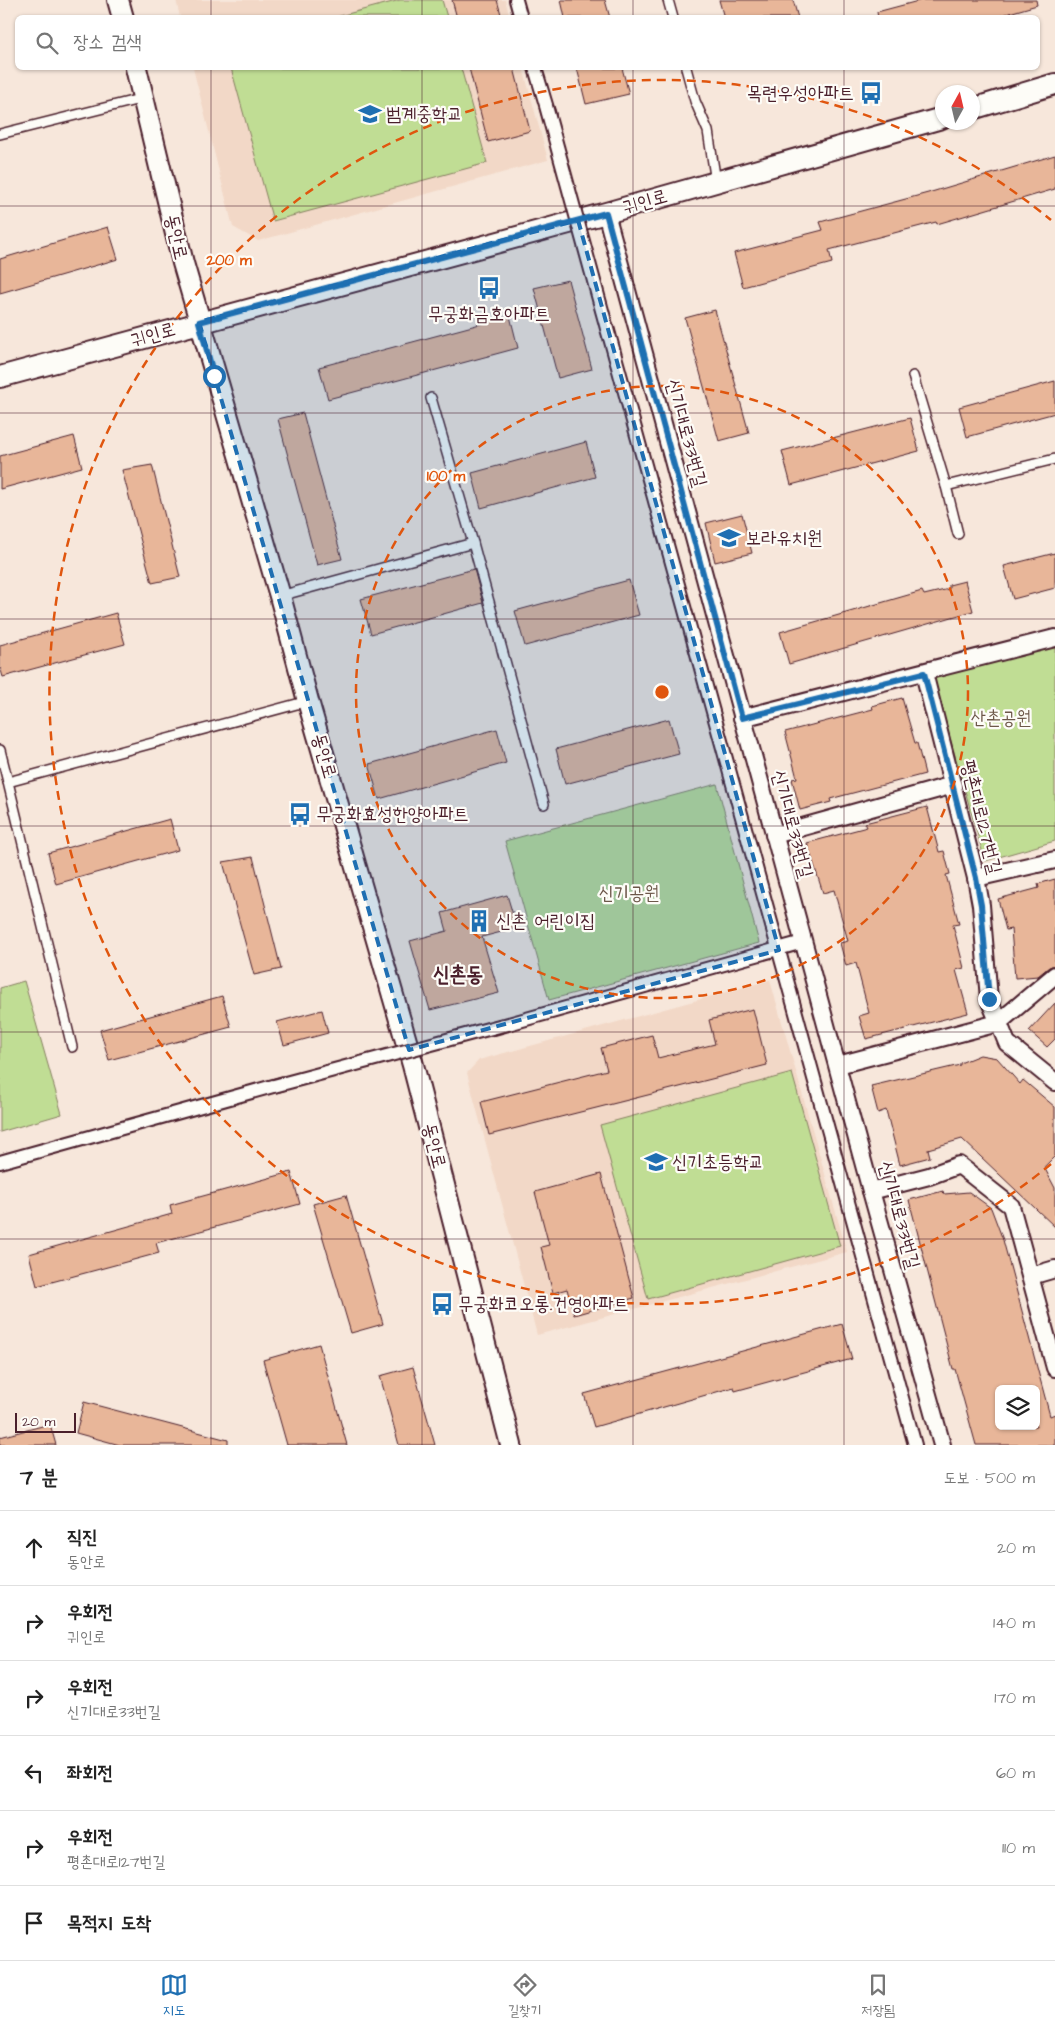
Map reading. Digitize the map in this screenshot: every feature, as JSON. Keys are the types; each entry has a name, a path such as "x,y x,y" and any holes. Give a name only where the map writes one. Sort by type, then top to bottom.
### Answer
{"street":[{"path":"118,0 122,15"},
{"path":"516,0 520,15"},
{"name":"동안로","path":"137,70 199,322 280,596 308,701 413,1066 510,1445"},
{"path":"536,70 915,1445"},
{"path":"980,107 1055,84"},
{"path":"546,106 569,169"},
{"name":"귀인로","path":"0,377 606,213 935,120"},
{"name":"신기대로33번길","path":"606,213 803,942 942,1445"},
{"path":"589,261 609,336"},
{"path":"742,718 1055,638"},
{"name":"평촌대로127번길","path":"924,673 976,878 981,905 989,999 1007,1043 1055,1082"},
{"path":"774,835 953,785"},
{"path":"976,878 1055,860"},
{"path":"274,1086 803,942"},
{"path":"838,1065 998,1022 1055,976"},
{"path":"437,1046 503,1025"},
{"path":"0,1162 370,1060"},
{"path":"871,1191 959,1165 1011,1206 1055,1368"},
{"path":"1030,1276 1055,1269"}],"lane":[{"path":"668,0 672,15"},
{"path":"687,70 695,101 708,131 716,182"},
{"path":"0,134 144,98"},
{"path":"913,376 946,486 958,534"},
{"path":"430,398 473,544 544,804"},
{"path":"946,486 1055,459"},
{"path":"280,596 473,544"},
{"path":"8,782 308,701"},
{"path":"0,750 72,1047"}],"highlighted area":[{"path":"578,220 779,950 409,1050 199,322"}],"shaded area":[{"path":"176,0 505,0 509,15 180,15"},
{"name":"범계중학교","path":"194,70 524,70 548,160 258,241 233,227"},
{"name":"신기초등학교","path":"770,980 847,1252 537,1335 467,1073 479,1060"}],"green space":[{"path":"400,0 442,0 446,15 344,15"},
{"name":"범계중학교","path":"232,70 462,70 487,163 273,221"},
{"name":"산촌공원","path":"1055,643 1055,841 985,861 933,678"},
{"name":"신기공원","path":"717,784 759,943 549,1000 505,841"},
{"path":"24,981 62,1114 0,1132 0,988"},
{"path":"792,1073 840,1246 648,1299 600,1125"}],"building":[{"path":"452,0 497,0 501,15 456,15"},
{"path":"561,0 605,0 609,15 564,15"},
{"path":"719,0 793,0 797,15 723,15"},
{"path":"922,0 1036,0 1037,5 1002,15 878,15 877,12"},
{"path":"470,70 515,70 530,131 488,142"},
{"path":"578,70 623,70 629,94 586,104"},
{"path":"1055,155 1055,189 937,224 936,222 829,250 832,263 743,287 734,253 823,230 820,222 928,193"},
{"path":"108,227 118,259 0,293 0,259"},
{"path":"568,280 592,369 558,378 534,288"},
{"path":"715,310 749,433 719,441 685,318"},
{"path":"510,316 518,348 328,399 319,367"},
{"path":"1055,381 1055,413 967,437 959,407"},
{"path":"303,413 342,559 317,565 278,419"},
{"path":"910,418 919,451 791,485 782,451"},
{"path":"74,436 82,467 0,489 0,456"},
{"path":"586,442 595,477 481,508 472,473"},
{"path":"152,465 180,577 152,583 122,470"},
{"name":"보라유치원","path":"742,514 752,553 715,562 706,523"},
{"path":"1055,553 1055,588 1013,599 1004,566"},
{"path":"474,569 483,603 371,634 361,599"},
{"path":"629,580 639,615 525,646 515,611"},
{"path":"965,581 973,611 789,664 780,632 922,591 924,595 949,589 949,585"},
{"path":"116,613 125,644 3,677 0,667 0,645"},
{"path":"902,698 925,774 830,799 831,802 800,810 792,779 797,778 785,732 873,709 872,706"},
{"path":"669,719 679,754 565,784 556,749"},
{"path":"497,729 506,763 379,799 369,764"},
{"path":"927,807 939,852 944,851 950,874 946,875 959,924 953,925 964,968 956,970 968,1013 866,1039 859,1016 869,1013 856,963 846,966 840,943 848,941 834,890 823,893 807,843 867,827 865,823"},
{"path":"170,819 178,850 56,884 48,853"},
{"path":"253,857 281,969 254,975 223,862"},
{"path":"1055,879 1055,965 1049,967 1038,976 1015,978 1011,929 1006,930 998,899 1039,888 1038,884"},
{"path":"507,895 517,928 482,937 499,993 430,1010 410,941 447,931 442,913"},
{"path":"222,996 231,1027 109,1060 100,1030"},
{"path":"1055,1003 1055,1039 1047,1047 1029,1031"},
{"path":"753,1009 767,1065 489,1135 481,1102 607,1070 601,1048 652,1035 658,1058 715,1044 709,1020"},
{"path":"322,1010 328,1033 284,1045 277,1022"},
{"path":"980,1055 997,1058 1020,1084 1023,1080 1055,1107 1055,1156 1044,1167 1055,1188 1055,1227 962,1139 928,1149 930,1157 900,1165 886,1110 878,1113 871,1086 960,1065 960,1063"},
{"path":"291,1172 300,1204 156,1243 159,1253 37,1286 29,1254 172,1214 170,1205"},
{"path":"601,1174 634,1298 574,1315 567,1289 553,1293 541,1247 549,1245 535,1192"},
{"path":"943,1191 944,1194 969,1192 991,1208 1003,1240 1050,1416 1055,1414 1055,1445 976,1445 955,1369 953,1369 909,1200"},
{"path":"346,1195 383,1324 351,1333 313,1204"},
{"path":"842,1324 852,1359 735,1391 734,1387 594,1427 584,1394"},
{"path":"319,1344 347,1445 287,1445 263,1360"},
{"path":"413,1367 435,1445 399,1445 380,1376"},
{"path":"84,1402 228,1440 228,1445 120,1445 76,1433"},
{"path":"50,1424 56,1445 0,1445 0,1437"}],"place":[{"name":"목련우성아파트","path":"871,93"},
{"name":"범계중학교","path":"370,114"},
{"name":"무궁화금호아파트","path":"489,288"},
{"name":"보라유치원","path":"729,538"},
{"name":"무궁화효성한양아파트","path":"300,814"},
{"name":"신촌 어린이집","path":"479,921"},
{"name":"신기초등학교","path":"656,1162"},
{"name":"무궁화코오롱.건영아파트","path":"442,1304"}],"district":[{"name":"신촌동","path":"458,974"}],"route":[{"path":"214,376 199,322 606,213 742,718 924,673 976,878 981,905 989,999"}]}
